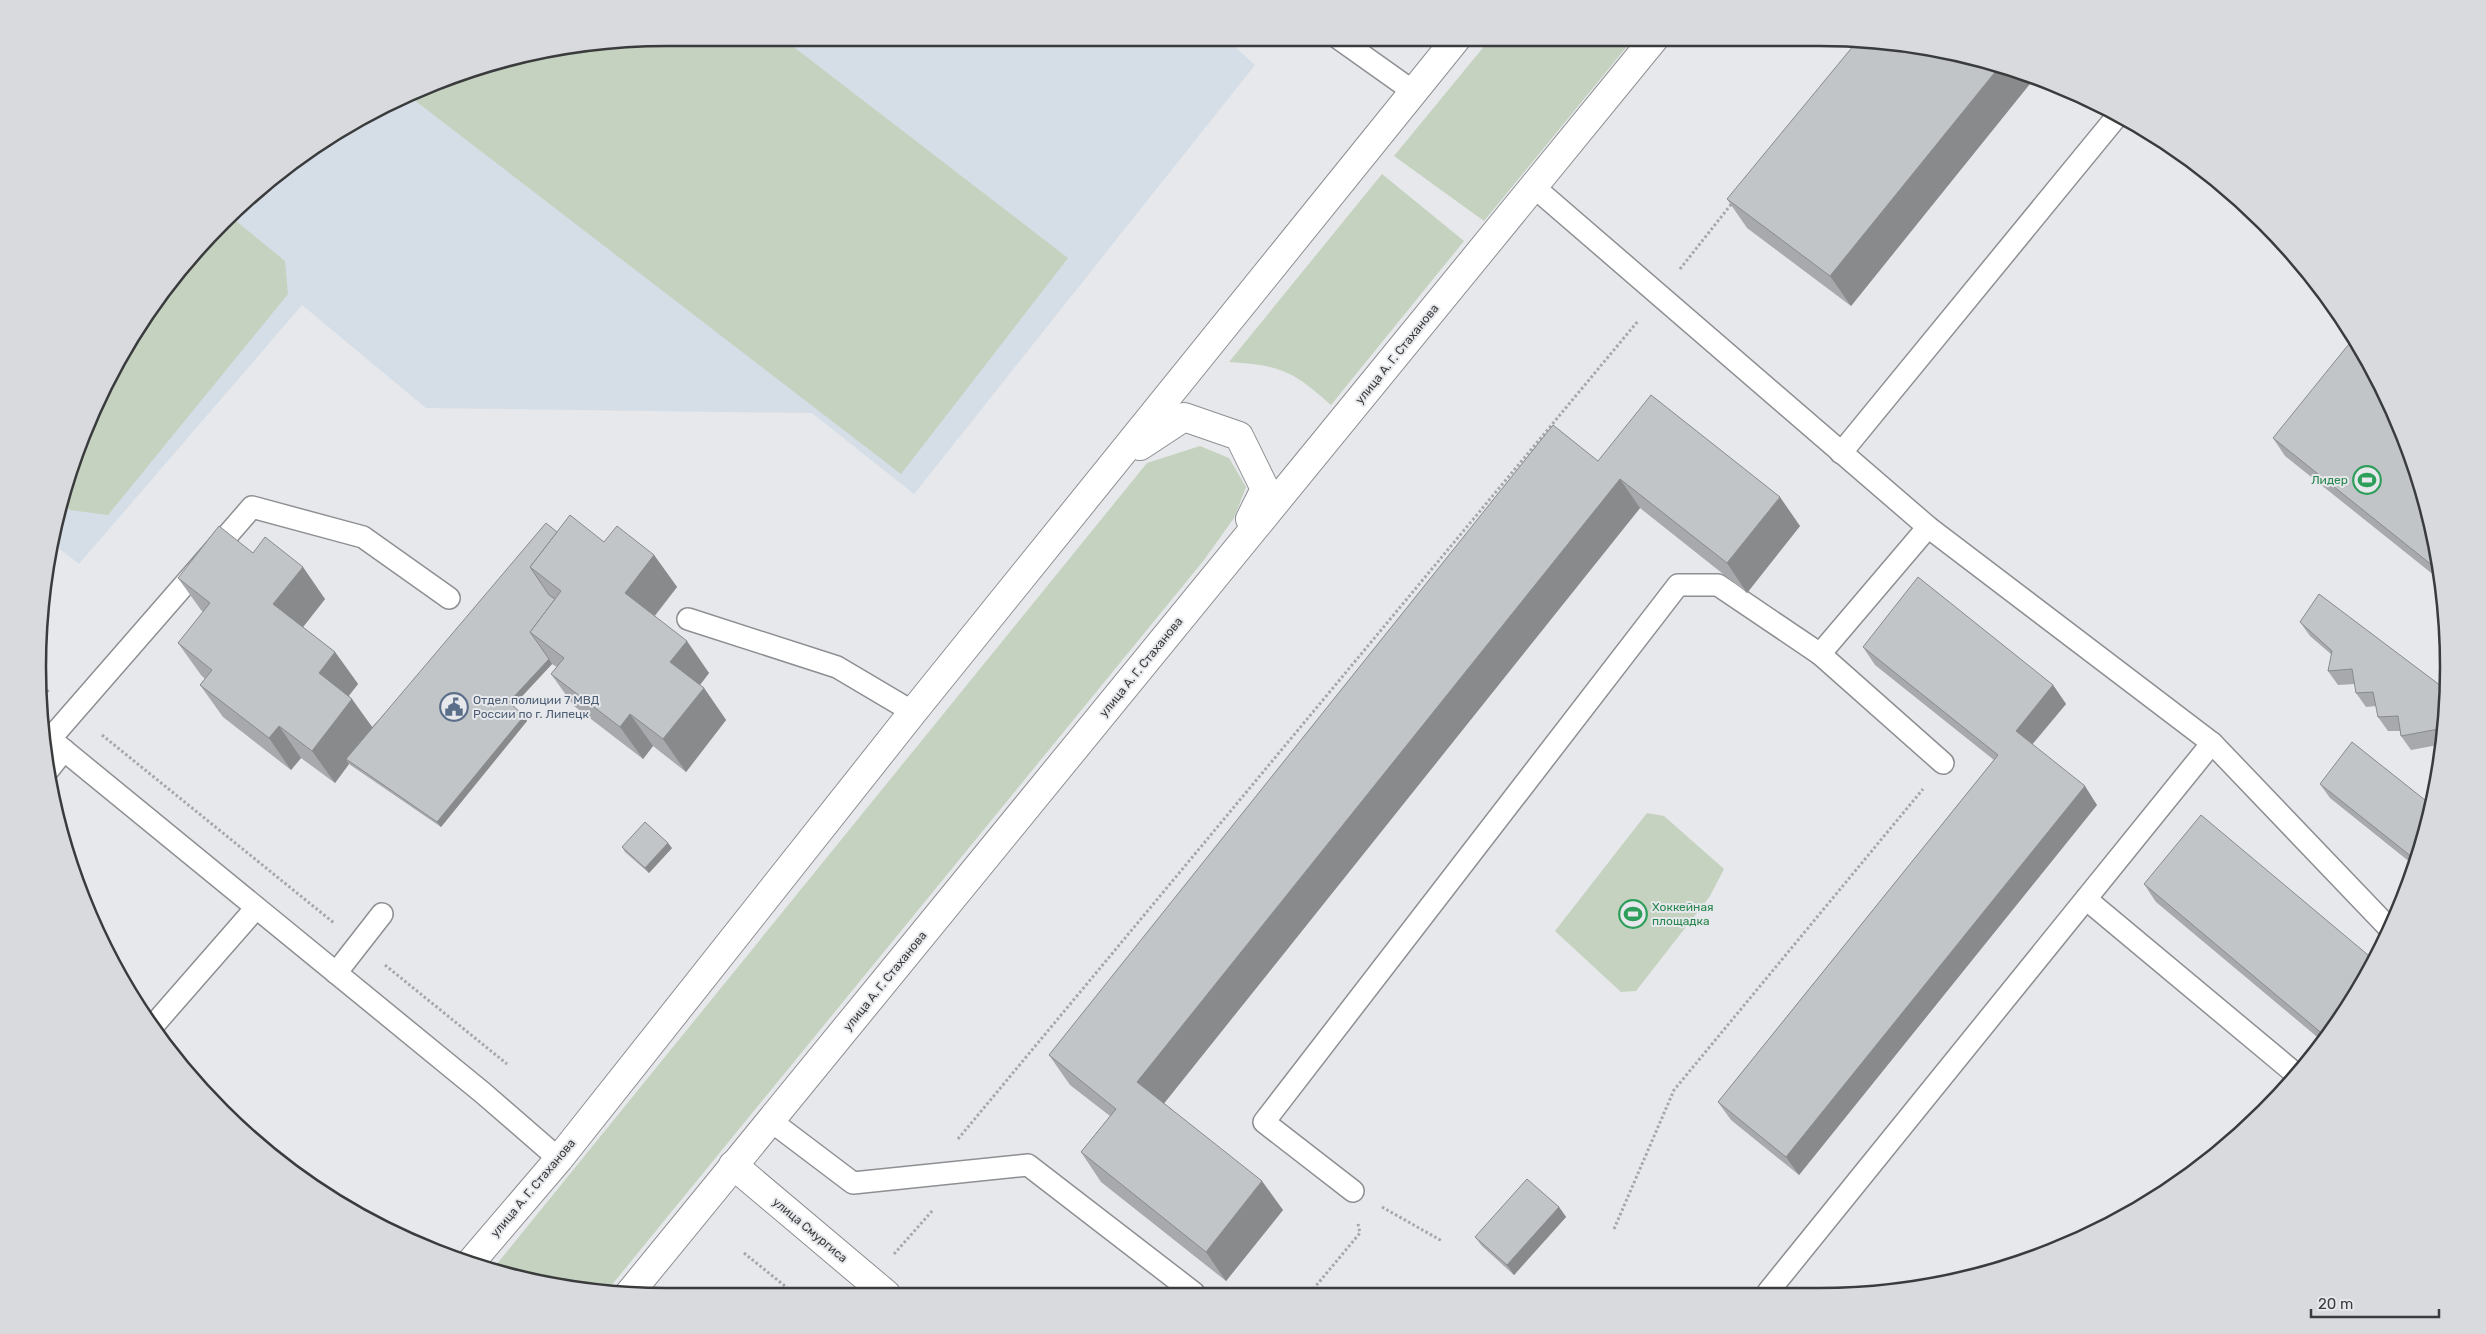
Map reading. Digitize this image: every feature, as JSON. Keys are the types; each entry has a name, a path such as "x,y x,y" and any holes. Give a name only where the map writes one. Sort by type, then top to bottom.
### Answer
{"main road":[{"name":"улица А. Г. Стаханова","path":"475,1257 558,1159 913,712 1118,461 1451,46"},
{"name":"улица А. Г. Стаханова","path":"635,1286 1648,46"},
{"path":"1118,461 1184,416 1240,437 1265,489 1230,558"},
{"name":"улица Смургиса","path":"733,1165 878,1288"}],"lane":[{"path":"1349,46 1414,92"},
{"path":"1841,453 2113,121"},
{"path":"1534,187 1658,296 1928,527 2212,743 2384,924"},
{"path":"449,598 363,537 252,507 74,712 52,741 494,1102 558,1159"},
{"path":"1820,654 1928,527"},
{"path":"1353,1191 1264,1122 1678,585 1718,584 1820,654 1943,763"},
{"path":"688,619 837,667 913,712"},
{"path":"1771,1288 2212,743"},
{"path":"2086,899 2291,1069"},
{"path":"157,1021 256,908"},
{"path":"336,973 382,914"},
{"path":"771,1121 853,1183 1028,1165 1188,1288"}],"path":[{"path":"878,1288 938,1205 926,1176 1658,296 1739,195"},
{"path":"47,691 507,1064"},
{"path":"1614,1229 1674,1090 1943,763"},
{"path":"1353,1191 1442,1242"},
{"path":"1314,1288 1360,1233 1353,1191"},
{"path":"744,1253 787,1288"}],"shaded area":[{"path":"667,46 1234,46 1255,65 914,494 812,413 426,408 302,305 79,564 58,547 67,506 79,467 110,392 151,322 175,289 228,228 289,175 357,129 392,110 429,94 467,79 506,67 546,58 626,48"}],"green space":[{"path":"667,46 792,46 1068,258 901,474 415,100 467,79 506,67 586,52"},
{"path":"1484,46 1627,46 1484,221 1394,156"},
{"path":"1382,174 1464,241 1331,405 1306,384 1285,372 1261,365 1229,362"},
{"path":"236,221 285,261 288,294 108,515 70,510 67,507 79,467 110,392 129,357 175,289 200,258"},
{"path":"1200,446 1229,458 1246,487 1234,518 1204,560 612,1285 546,1276 497,1264 1147,463"},
{"name":"Хоккейная площадка","path":"1647,813 1664,816 1724,869 1710,896 1636,991 1621,992 1555,931"}],"building":[{"path":"1852,48 1940,58 1995,72 1830,276 1727,199"},
{"name":"Лидер","path":"2349,344 2376,392 2407,467 2419,506 2431,564 2273,438"},
{"path":"1651,395 1780,497 1727,563 1620,479 1137,1082 1262,1181 1206,1252 1081,1152 1116,1109 1049,1055 1553,425 1598,461"},
{"path":"570,515 604,542 617,526 654,555 625,593 687,641 670,662 704,688 663,739 630,714 620,727 551,674 564,658 530,632 561,591 530,567"},
{"path":"546,523 557,532 530,567 549,595 555,599 530,632 549,659 509,702 524,716 437,822 346,759"},
{"path":"219,526 253,553 265,537 303,567 273,604 335,652 319,673 352,699 312,751 279,726 269,738 200,685 212,670 178,643 210,603 178,578"},
{"path":"1918,577 2053,685 2016,731 2085,786 1786,1157 1718,1102 1998,755 1863,647"},
{"path":"2319,594 2439,685 2436,730 2401,736 2398,716 2378,717 2373,692 2356,693 2352,669 2328,671 2332,651 2300,622"},
{"path":"2352,742 2425,800 2410,856 2320,784"},
{"path":"2201,815 2369,956 2335,1012 2320,1032 2144,884"},
{"path":"645,822 668,843 645,868 622,847"},
{"path":"1527,1179 1559,1207 1507,1265 1475,1237"}],"place":[{"name":"Лидер","path":"2367,480"},
{"name":"Отдел полиции 7 МВД России по г. Липецк","path":"454,707"},
{"name":"Хоккейная площадка","path":"1633,914"}]}
